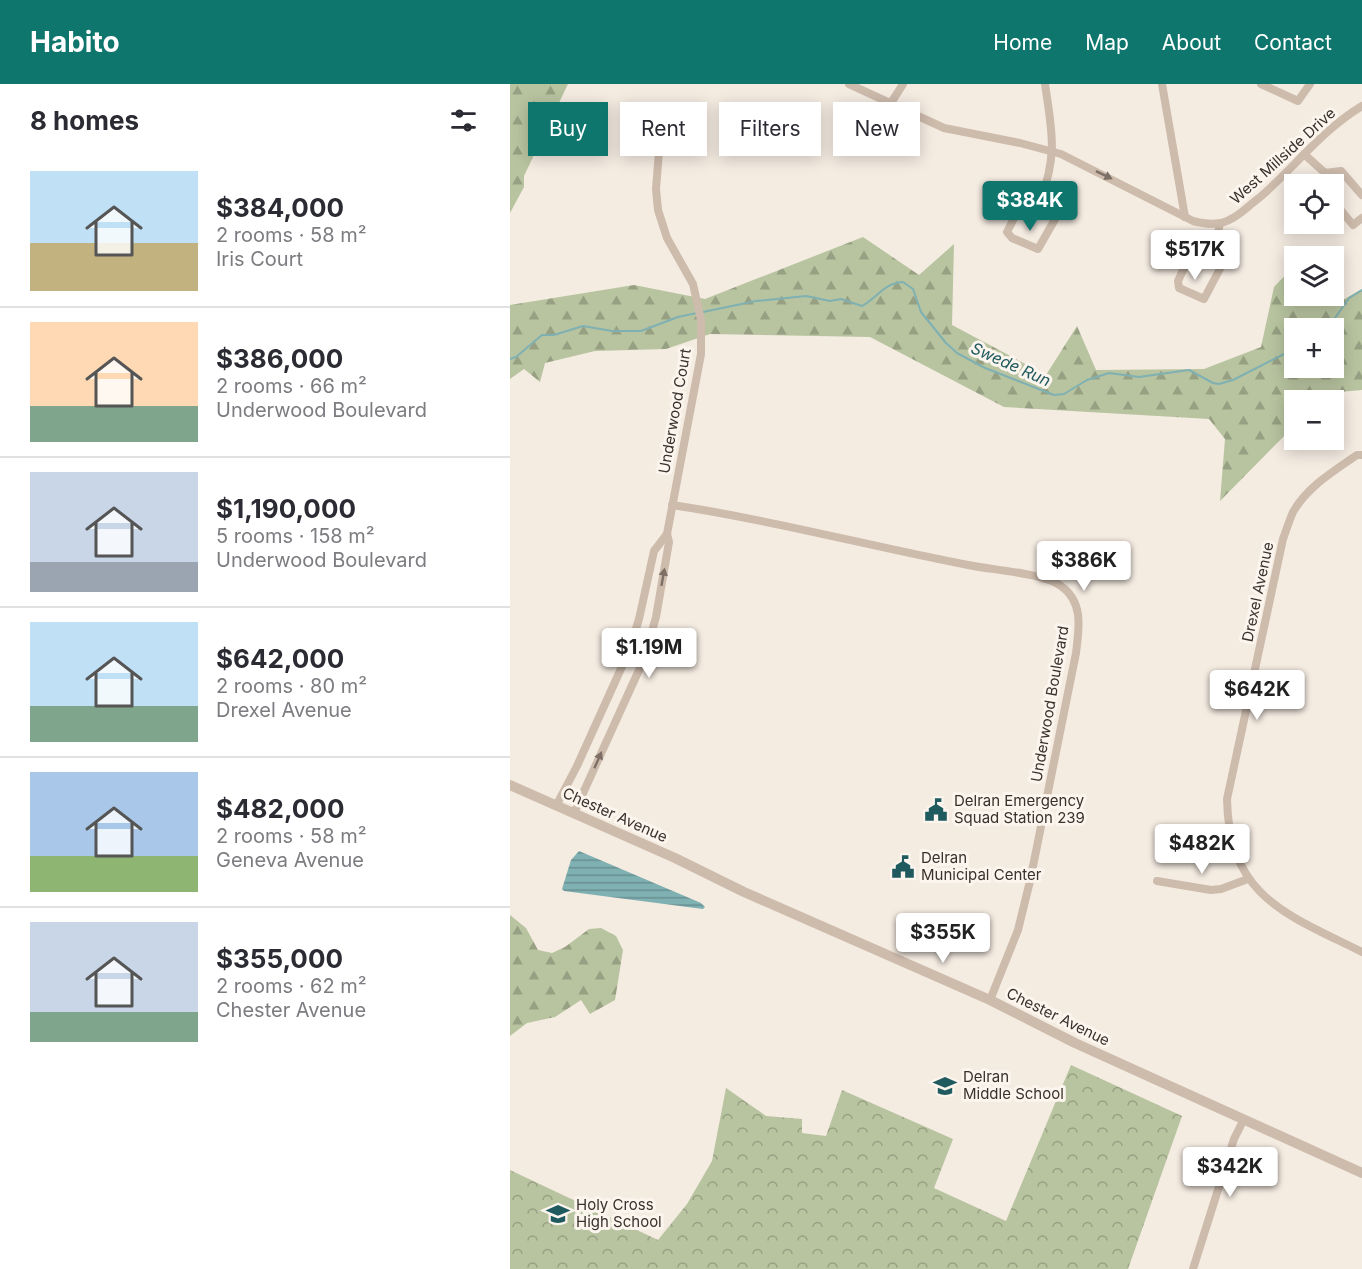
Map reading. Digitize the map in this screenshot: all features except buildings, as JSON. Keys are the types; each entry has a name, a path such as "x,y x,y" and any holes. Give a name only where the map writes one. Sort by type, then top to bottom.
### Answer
{"street":[{"path":"849,84 889,102"},
{"path":"892,102 903,84"},
{"path":"1040,202 1048,178 1053,151 1045,84"},
{"path":"1162,84 1185,217"},
{"path":"1261,84 1298,101 1310,84"},
{"name":"West Millside Drive","path":"1220,223 1231,220 1245,210 1277,182 1331,128 1362,106"},
{"path":"920,117 944,128 1053,151 1185,217 1201,223 1220,223 1216,242 1209,254"},
{"path":"1304,154 1325,173 1341,171 1362,195"},
{"name":"Underwood Court","path":"659,156 656,189 658,210 667,238 693,284 701,320 700,354 672,505"},
{"path":"1025,197 1040,202 1058,214 1038,249 1012,238 1007,232 1025,197"},
{"path":"1344,214 1353,225 1362,218"},
{"path":"1193,249 1209,254 1223,263 1204,299 1179,288 1178,281 1193,249"},
{"name":"Drexel Avenue","path":"1362,455 1357,455 1320,480 1293,513 1283,539 1227,799 1227,824 1230,840 1248,879 1266,900 1287,915 1362,952"},
{"path":"574,813 644,659 656,617 669,542 667,534 672,505"},
{"name":"Underwood Boulevard","path":"672,505 1050,580 1069,593 1079,615 1076,653 1018,930 990,1000"},
{"path":"556,806 629,651 639,619 654,550 667,534"},
{"name":"Chester Avenue","path":"510,785 675,858 752,896 990,1000 1075,1043 1362,1173"},
{"path":"1157,881 1211,890 1221,889 1248,879"},
{"path":"1194,1269 1234,1139 1244,1119"}],"green space":[{"path":"510,84 568,84 559,102 528,102 528,156 534,156 524,176 524,187 510,213"},
{"path":"863,237 919,275 954,244 952,325 1046,375 1077,326 1096,370 1204,369 1261,347 1274,287 1284,276 1284,306 1344,306 1344,299 1362,289 1362,390 1284,390 1284,436 1220,501 1225,439 1209,419 1004,407 870,337 710,334 666,349 595,351 545,363 540,382 524,369 510,379 510,305 634,285 705,299"},
{"path":"510,915 526,928 538,950 552,953 565,947 589,929 601,928 616,936 623,950 615,1000 590,1014 581,1000 555,1017 527,1023 510,1036"},
{"path":"1071,1065 1182,1116 1128,1269 510,1269 510,1170 658,1240 687,1204 712,1161 726,1088 766,1116 802,1119 802,1133 826,1136 842,1090 953,1139 934,1188 1006,1221"}],"water":[{"path":"579,851 701,903 705,907 703,909 564,891 562,889 571,860"}],"waterway":[{"name":"Swede Run","path":"703,312 756,301 806,296 830,301 841,299 862,306 891,285 903,282 913,289 921,312 957,353 985,368 1054,395 1064,394 1087,380 1109,373 1139,377 1189,370 1219,384 1233,380 1284,354"},
{"name":"Swede Run","path":"1335,318 1349,298 1362,290"},
{"name":"Swede Run","path":"510,359 516,357 542,335 554,335 583,326 612,331 641,331 678,317 697,313"}],"place":[{"name":"Delran Emergency Squad Station 239","path":"936,810"},
{"name":"Delran Municipal Center","path":"903,867"},
{"name":"Delran Middle School","path":"945,1086"},
{"name":"Holy Cross High School","path":"558,1214"}]}
